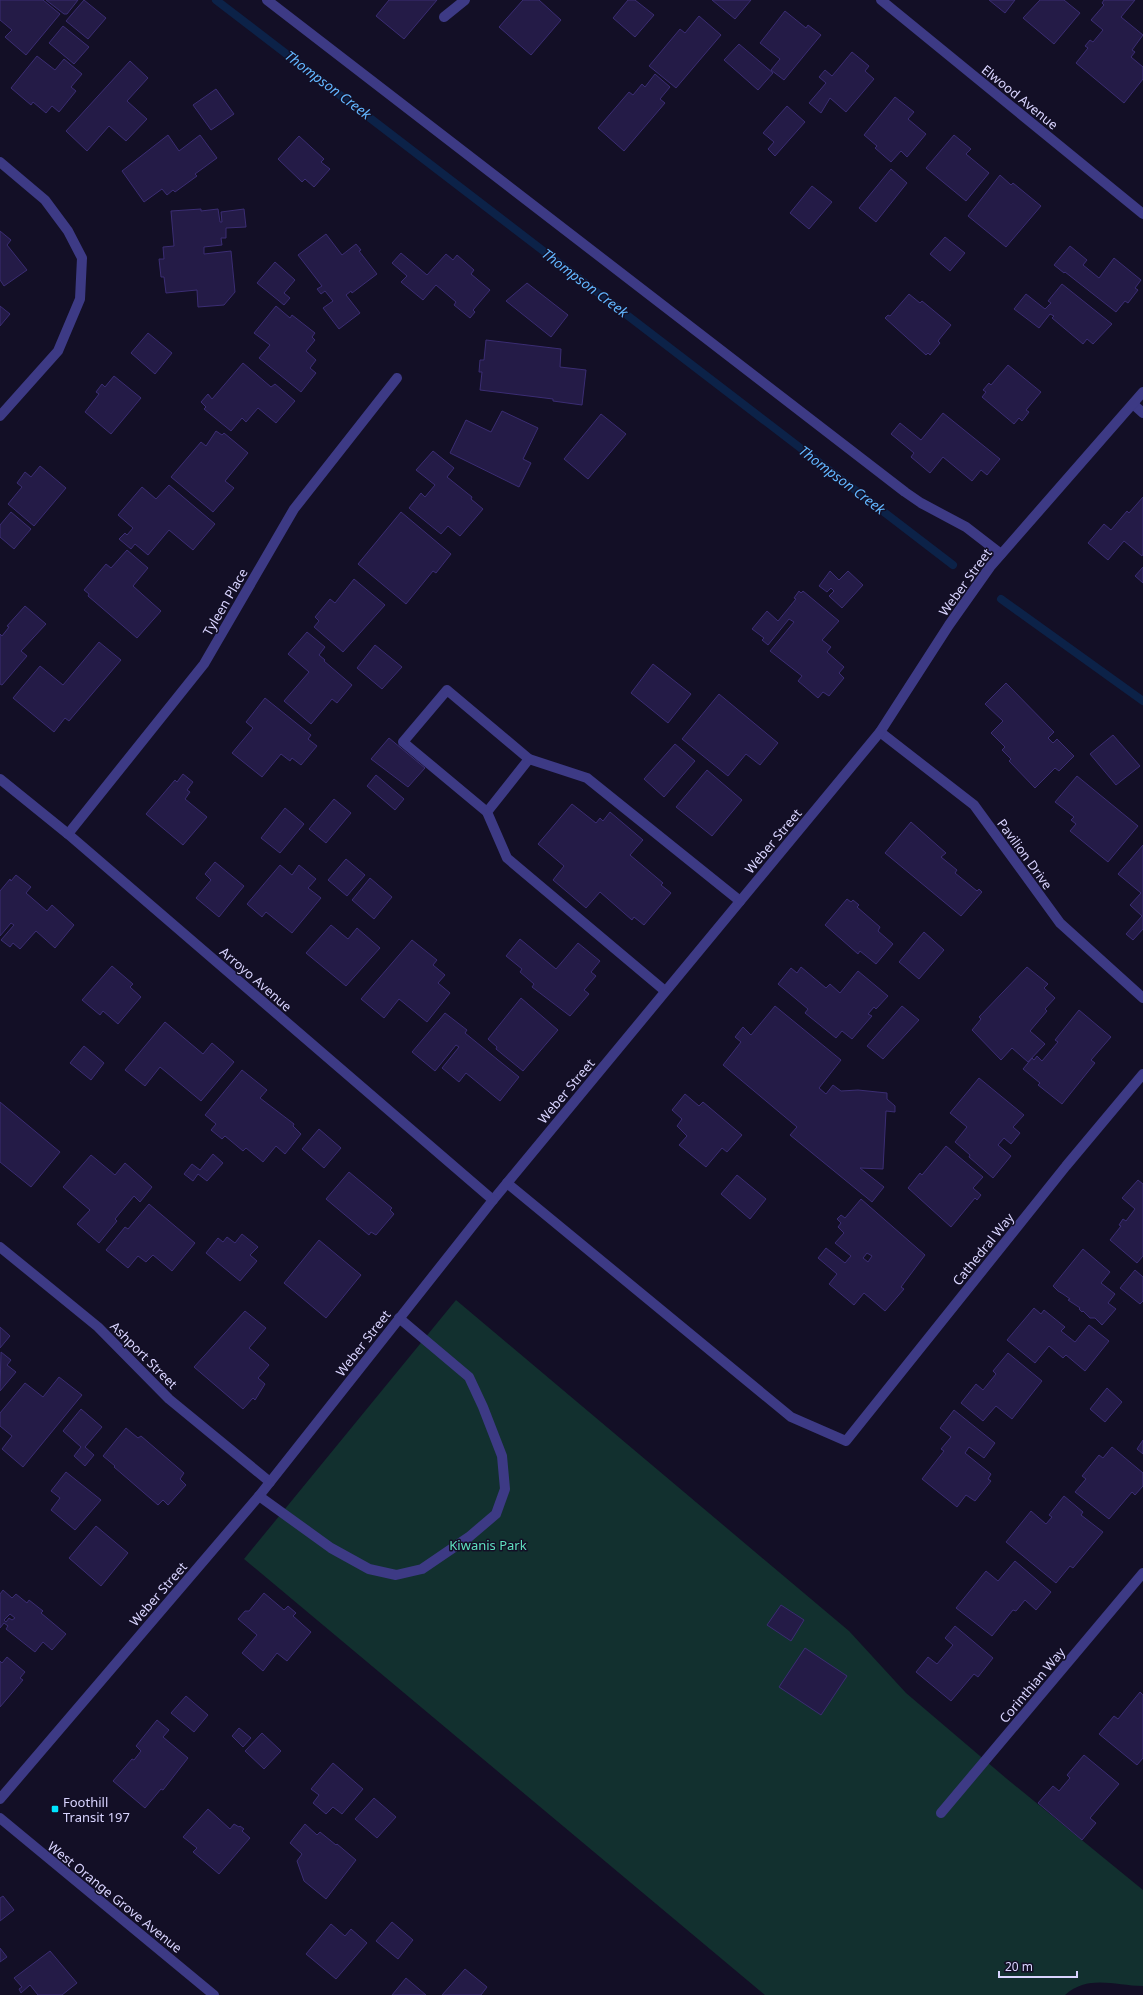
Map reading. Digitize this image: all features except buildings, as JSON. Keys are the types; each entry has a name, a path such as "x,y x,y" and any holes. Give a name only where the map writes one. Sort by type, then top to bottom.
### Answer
{"street":[{"path":"267,0 899,487 921,503 966,527 1001,554"},
{"path":"444,17 465,0"},
{"name":"Elwood Avenue","path":"881,0 1143,214"},
{"path":"0,162 45,200 68,231 82,258 80,299 58,351 0,416"},
{"name":"Tyleen Place","path":"68,834 204,664 294,508 397,378"},
{"name":"Weber Street","path":"0,1799 259,1496 492,1200 880,732 949,626 990,567 1143,392"},
{"path":"1133,404 1143,413"},
{"path":"665,991 507,858 487,812 403,742 447,690 529,759 587,778 740,901"},
{"name":"Pavilion Drive","path":"880,732 974,805 1060,923 1143,998"},
{"path":"487,812 529,759"},
{"name":"Arroyo Avenue","path":"0,779 68,834 492,1200"},
{"name":"Cathedral Way","path":"506,1183 791,1417 846,1441 1066,1166 1143,1074"},
{"name":"Ashport Street","path":"0,1247 98,1327 169,1399 270,1482"},
{"path":"259,1496 331,1548 369,1569 396,1575 422,1569 469,1537 496,1514 505,1489 502,1456 484,1407 469,1377 399,1318"},
{"name":"Corinthian Way","path":"941,1813 1143,1574"},
{"name":"West Orange Grove Avenue","path":"0,1818 214,1995"}],"green space":[{"name":"Kiwanis Park","path":"456,1300 849,1631 906,1693 1007,1779 1143,1890 1143,1986 1093,1983 1083,1985 1065,1995 765,1995 244,1559"}],"waterway":[{"name":"Thompson Creek","path":"216,0 953,565"},
{"name":"Thompson Creek","path":"1001,599 1143,701"}],"place":[{"name":"Foothill Transit 197","path":"55,1809"}]}
